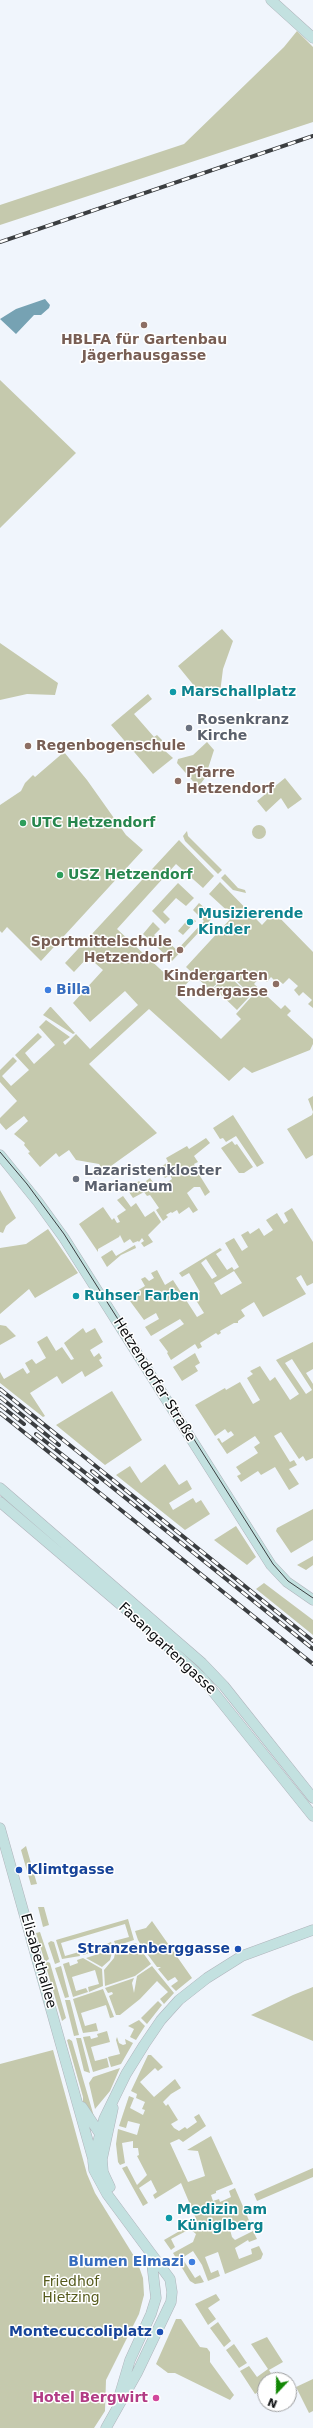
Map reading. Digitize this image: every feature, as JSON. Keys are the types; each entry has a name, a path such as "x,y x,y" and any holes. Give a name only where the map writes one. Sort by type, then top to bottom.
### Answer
{"main road":[{"path":"271,0 313,38"},
{"name":"Hetzendorfer Straße","path":"0,1155 38,1202 64,1238 271,1564 287,1582 313,1600"},
{"name":"Fasangartengasse","path":"0,1488 202,1663 224,1686 313,1798"},
{"name":"Fasangartengasse","path":"0,1502 148,1628 203,1679 313,1816"},
{"name":"Elisabethallee","path":"0,1828 93,2161"},
{"path":"106,2428 140,2365 171,2300 170,2279 107,2194 94,2170 93,2161 115,2100 126,2074 147,2040 179,2000 206,1978 242,1956 313,1930"},
{"name":"Elisabethallee","path":"75,2094 101,2138"},
{"path":"83,2125 101,2138"},
{"path":"101,2138 103,2172 123,2214"},
{"path":"113,2417 130,2360 151,2314 156,2298 151,2255"},
{"path":"151,2314 171,2300"}],"green space":[{"path":"297,31 313,47 313,122 0,225 0,205 184,144 284,47"},
{"path":"0,380 76,453 0,528"},
{"path":"222,629 233,641 223,669 220,693 202,691 200,693 178,666"},
{"path":"0,643 58,683 55,695 27,694 0,700"},
{"path":"148,694 152,699 134,714 154,737 157,735 162,740 164,750 173,758 153,774 111,725"},
{"path":"207,742 214,750 205,778 198,787 177,763 178,759 193,755"},
{"name":"USZ Hetzendorf","path":"64,752 87,780 126,835 143,850 41,961 7,927 2,933 0,931 0,805 21,791 25,783 33,775 35,777"},
{"path":"285,778 302,799 288,809 281,798 266,812 257,801"},
{"path":"259,825 264,827 266,832 264,837 259,839 254,837 252,832 254,827"},
{"path":"187,831 188,836 222,870 218,874 185,841 183,836"},
{"path":"179,840 214,876 203,888 176,864 117,929 173,981 182,971 191,979 175,996 221,1039 241,1019 236,1014 252,996 228,973 210,990 186,967 233,916 209,894 220,882 262,925 274,912 313,952 313,1008 308,1004 312,1000 303,992 299,996 294,990 298,986 289,978 283,984 277,979 275,981 271,977 267,982 261,976 254,984 281,1009 285,1005 291,1011 287,1015 313,1039 313,1044 310,1050 252,1073 244,1067 229,1081 149,1009 89,1064 157,1133 104,1171 99,1164 76,1160 69,1150 59,1157 56,1153 40,1167 28,1153 30,1152 24,1145 25,1143 14,1134 28,1121 24,1116 6,1130 0,1123 0,1118 17,1101 0,1082 0,1070 13,1057 17,1061 2,1076 11,1086 29,1070 15,1055 38,1033 42,1037 25,1053 34,1064 55,1045 39,1027 46,1020 70,1037 63,1042 65,1045 76,1034 90,1049 138,1005 125,991 90,1022 73,1003 103,970 88,957 74,972 65,963"},
{"path":"225,874 238,888 245,890 246,893 233,890 221,878"},
{"path":"178,883 194,898 186,906 176,898 163,912 170,919 165,924 152,911"},
{"path":"199,903 214,916 172,961 143,934 153,922 160,929 154,935 167,947 170,944 177,950 204,921 193,910"},
{"path":"190,917 196,921 183,935 178,931"},
{"path":"227,974 250,996 237,1010 214,988"},
{"path":"50,1007 75,1033 73,1034 43,1015"},
{"path":"313,1096 313,1112 308,1099"},
{"path":"313,1112 313,1155 306,1159 287,1129 312,1115"},
{"path":"233,1115 264,1163 257,1167 236,1136 226,1142 223,1138 220,1139 213,1128"},
{"path":"206,1138 210,1143 194,1156 198,1162 194,1164 196,1168 192,1168 192,1173 196,1173 197,1170 199,1173 202,1171 204,1174 200,1176 210,1192 205,1196 200,1187 194,1187 187,1193 198,1210 193,1213 189,1207 179,1214 177,1210 166,1215 168,1217 163,1221 156,1210 159,1208 150,1195 147,1196 144,1192 133,1198 127,1189 139,1181 144,1187 148,1184 146,1181 150,1178 158,1189 172,1179 170,1175 165,1178 158,1169 168,1162 166,1158 187,1146 189,1149"},
{"path":"232,1141 235,1145 237,1144 253,1167 244,1173 239,1173 221,1148"},
{"path":"0,1190 16,1218 6,1226 3,1233 0,1232"},
{"path":"123,1196 131,1207 136,1203 145,1217 154,1211 161,1222 148,1235 153,1242 144,1247 141,1243 144,1241 142,1238 139,1242 133,1243 130,1239 124,1243 120,1235 98,1249 98,1252 79,1224 103,1207 112,1220 114,1218 117,1223 120,1222 117,1216 126,1210 117,1200"},
{"path":"292,1208 313,1242 313,1283 307,1286 301,1275 296,1278 306,1294 263,1317 254,1302 241,1310 245,1316 238,1321 238,1323 234,1323 220,1331 221,1333 218,1335 216,1333 200,1343 202,1347 198,1349 195,1344 171,1360 167,1353 168,1352 159,1340 184,1324 180,1319 151,1336 145,1327 159,1319 156,1313 144,1320 127,1297 145,1286 141,1279 145,1277 149,1281 154,1278 151,1273 157,1270 165,1285 173,1280 197,1317 204,1313 194,1297 200,1292 189,1273 182,1277 179,1273 220,1248 222,1250 216,1254 227,1270 232,1267 234,1270 239,1267 225,1243 234,1238 242,1251 248,1247 241,1235 248,1231 250,1234 259,1228 264,1236 273,1230 266,1220 277,1213 284,1224 288,1221 284,1213","holes":["206,1259 217,1276 212,1279 201,1263","234,1271 242,1283 221,1295 214,1283"]},
{"path":"48,1229 78,1273 35,1298 29,1289 0,1314 0,1248 26,1244"},
{"path":"135,1245 136,1248 121,1255 107,1267 101,1257 112,1250 116,1256"},
{"path":"0,1325 6,1326 16,1336 0,1345"},
{"path":"83,1328 86,1333 95,1328 103,1342 90,1350 94,1357 99,1353 102,1358 99,1360 103,1366 85,1377 82,1371 62,1384 57,1376 30,1393 45,1416 43,1417 0,1383 0,1372 4,1379 23,1368 27,1374 30,1372 25,1363 32,1359 36,1364 46,1358 37,1342 47,1336 56,1351 62,1347 71,1360 74,1359 64,1343"},
{"path":"313,1342 313,1369 306,1373 313,1384 313,1458 306,1461 303,1456 299,1459 281,1432 274,1436 290,1462 294,1460 297,1465 289,1469 299,1484 289,1490 275,1467 261,1475 258,1471 241,1482 237,1476 241,1474 236,1467 258,1453 254,1447 260,1443 255,1436 227,1454 217,1439 219,1438 222,1443 234,1435 231,1431 228,1433 225,1429 215,1436 195,1405 225,1388 226,1390 240,1382 253,1404 260,1400 247,1378 253,1374 250,1371 260,1366 270,1381 275,1377 290,1400 299,1394 276,1360","holes":["292,1359 312,1390 306,1394 285,1363"]},
{"path":"195,1353 200,1363 195,1366 198,1371 182,1381 173,1367"},
{"path":"112,1391 142,1440 105,1465 56,1425"},
{"path":"165,1464 179,1485 187,1480 192,1489 169,1503 173,1510 193,1498 196,1503 201,1500 210,1514 185,1530 116,1475 130,1466 141,1483"},
{"path":"313,1509 313,1540 291,1553 276,1531 277,1528"},
{"path":"236,1526 256,1557 247,1565 214,1540"},
{"path":"313,1556 313,1565 306,1570 297,1565"},
{"path":"264,1583 313,1620 313,1635 256,1589"},
{"path":"26,1846 37,1884 31,1885 21,1850"},
{"path":"38,1907 44,1907 49,1925 43,1927"},
{"path":"128,1919 134,1940 116,1946 114,1941 129,1937 125,1924 61,1943 65,1956 79,1952 80,1956 62,1959 56,1940"},
{"path":"152,1921 192,1978 176,1991 171,1986 178,1981 175,1977 168,1981 158,1969 161,1967 157,1967 142,1947 145,1945 144,1943 141,1945 138,1940 135,1931 146,1928"},
{"path":"40,1932 49,1959 45,1962 36,1933"},
{"path":"51,1941 54,1942 60,1962 55,1964 48,1943"},
{"path":"111,1942 113,1946 83,1955 82,1951 89,1949 90,1951"},
{"path":"136,1943 151,1964 135,1976 105,1986 104,1970 114,1958 116,1948"},
{"path":"113,1949 110,1960 102,1967 86,1958"},
{"path":"83,1958 102,1969 103,1986 89,1992 88,1987 99,1984 95,1970 72,1977 76,1991 86,1988 88,1992 73,1997 63,1964 69,1962 70,1966 78,1963 77,1960"},
{"path":"45,1963 50,1963 66,2018 62,2021"},
{"path":"61,1966 69,1997 65,1998 55,1968"},
{"path":"152,1966 174,1993 164,2004 160,1999 168,1992 157,1981 140,1999 120,2015 116,2015 109,1996 113,1994 112,1992 108,1993 105,1988 134,1978 132,1983 134,1993 137,1976"},
{"path":"313,1987 313,2041 251,2015 293,1995"},
{"path":"103,1989 114,2017 110,2018 106,2005 81,2013 85,2026 96,2023 98,2031 83,2033 73,1999"},
{"path":"65,2000 70,2000 79,2035 74,2036"},
{"path":"158,2001 162,2005 147,2024 141,2018"},
{"path":"139,2020 145,2026 136,2040 130,2037 134,2029 128,2026"},
{"path":"107,2031 110,2042 91,2047 95,2061 107,2058 109,2067 93,2072 83,2037 90,2036 91,2039 98,2037 97,2034"},
{"path":"117,2037 119,2043 123,2045 126,2044 125,2039 133,2043 121,2064 111,2067 108,2057 120,2054 116,2040"},
{"path":"76,2038 81,2038 90,2073 84,2071"},
{"path":"69,2039 72,2041 95,2120 83,2106 83,2097 67,2040"},
{"name":"Friedhof Hietzing","path":"53,2050 87,2174 95,2193 137,2261 143,2278 144,2295 139,2314 106,2380 105,2411 94,2428 0,2428 0,2064"},
{"path":"148,2055 151,2055 163,2067 158,2071 155,2068 140,2082 154,2097 175,2079 181,2088 171,2094 163,2102 166,2106 168,2104 178,2120 171,2124 174,2128 179,2131 185,2127 187,2129 197,2122 194,2117 199,2114 206,2126 183,2142 179,2139 170,2143 188,2182 205,2176 198,2151 187,2150 211,2136 233,2184 216,2191 216,2193 211,2195 213,2201 219,2199 220,2202 231,2197 229,2191 235,2188 251,2225 248,2226 246,2222 243,2223 245,2226 242,2227 240,2224 229,2226 232,2237 235,2240 253,2231 257,2239 249,2242 248,2240 235,2248 239,2259 252,2254 251,2249 259,2246 263,2254 261,2259 225,2274 218,2252 205,2257 211,2273 218,2270 220,2276 208,2281 202,2265 193,2251 182,2258 195,2278 200,2275 204,2282 201,2283 195,2284 190,2281 173,2253 193,2242 196,2234 190,2229 171,2239 175,2247 171,2250 164,2240 197,2221 181,2183 155,2199 153,2195 157,2192 151,2180 139,2188 148,2203 143,2206 122,2168 127,2166 137,2185 147,2175 137,2156 139,2155 138,2148 133,2148 133,2141 122,2143 125,2163 120,2165 118,2162 116,2144 118,2129 137,2135 140,2124 128,2121 126,2128 119,2126 129,2096 134,2098 130,2108 143,2115 145,2110 142,2109 145,2102 136,2098 137,2094 131,2091"},
{"path":"120,2068 110,2091 95,2109 89,2083 93,2077"},
{"path":"313,2168 313,2177 257,2201 254,2194"},
{"path":"216,2294 220,2300 208,2308 216,2319 208,2325 195,2304"},
{"path":"176,2319 181,2319 200,2347 207,2348 210,2352 210,2362 234,2395 230,2400 175,2373 168,2373 156,2364"},
{"path":"218,2322 231,2341 224,2347 210,2328"},
{"path":"267,2337 283,2362 269,2370 270,2372 264,2372 268,2369 251,2344"},
{"path":"234,2344 247,2363 239,2368 226,2350"},
{"path":"249,2366 257,2377 257,2393 255,2394 240,2371"},
{"path":"313,2379 313,2411 309,2413 297,2387"}],"water":[{"path":"45,299 50,305 49,308 41,315 34,315 16,334 0,319 16,309"}],"tram line":[{"path":"0,1152 27,1184 64,1234 273,1564 288,1581 313,1598"}],"railway":[{"path":"0,242 313,136"},
{"path":"0,1389 313,1641"},
{"path":"0,1397 59,1445"},
{"path":"0,1405 24,1424"},
{"path":"0,1413 313,1664"},
{"path":"36,1434 97,1482"},
{"path":"92,1471 313,1649"}],"place":[{"name":"HBLFA für Gartenbau Jägerhausgasse","path":"144,325"},
{"name":"Marschallplatz","path":"173,692"},
{"name":"Rosenkranz Kirche","path":"189,728"},
{"name":"Regenbogenschule","path":"28,746"},
{"name":"Pfarre Hetzendorf","path":"178,781"},
{"name":"UTC Hetzendorf","path":"23,823"},
{"name":"USZ Hetzendorf","path":"60,875"},
{"name":"Musizierende Kinder","path":"190,922"},
{"name":"Sportmittelschule Hetzendorf","path":"180,950"},
{"name":"Kindergarten Endergasse","path":"276,984"},
{"name":"Billa","path":"48,990"},
{"name":"Lazaristenkloster Marianeum","path":"76,1179"},
{"name":"Ruhser Farben","path":"76,1296"},
{"name":"Klimtgasse","path":"19,1870"},
{"name":"Stranzenberggasse","path":"238,1949"},
{"name":"Medizin am Küniglberg","path":"169,2218"},
{"name":"Blumen Elmazi","path":"192,2262"},
{"name":"Montecuccoliplatz","path":"160,2332"},
{"name":"Hotel Bergwirt","path":"156,2398"}]}
